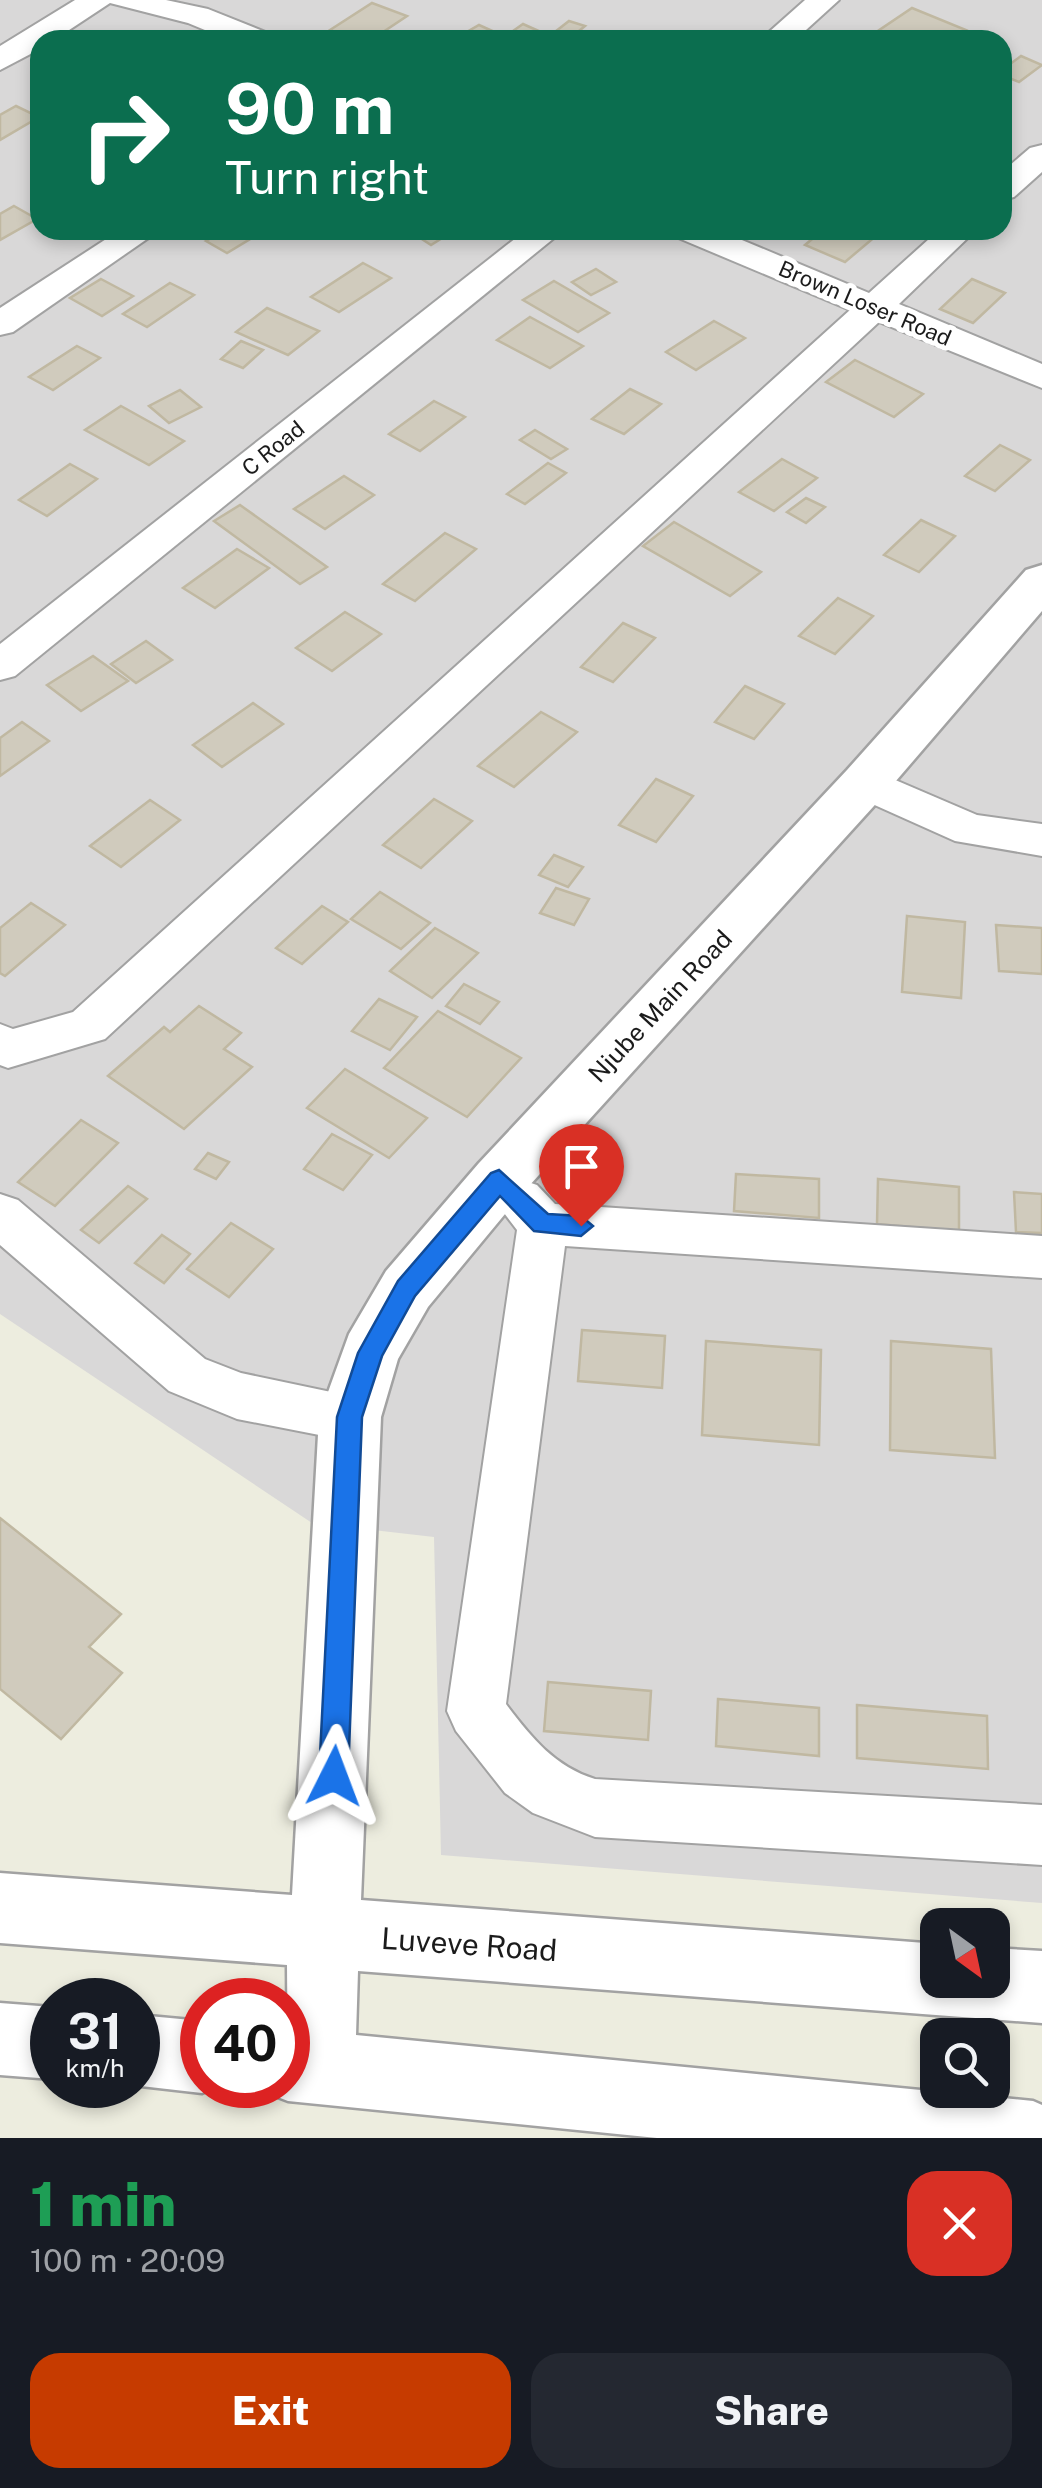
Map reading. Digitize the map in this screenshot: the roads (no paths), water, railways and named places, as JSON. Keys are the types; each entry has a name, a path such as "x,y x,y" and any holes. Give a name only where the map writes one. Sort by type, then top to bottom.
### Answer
{"street":[{"path":"48,30 97,0"},
{"path":"124,0 203,8 241,30"},
{"path":"788,30 824,0"},
{"path":"0,60 30,41"},
{"path":"1012,181 1042,154"},
{"path":"0,324 128,240"},
{"name":"C Road","path":"0,666 534,240"},
{"name":"Brown Loser Road","path":"712,240 1042,377"},
{"path":"3,1050 88,1026 948,240"},
{"name":"Njube Main Road","path":"310,2022 326,1935 350,1417 370,1353 406,1288 499,1180 865,783 1042,581"},
{"path":"865,783 970,830 1042,840"},
{"path":"499,1180 542,1224 1042,1257"},
{"path":"0,1214 188,1376 237,1396 350,1417"},
{"path":"542,1224 476,1711 516,1764 553,1797 595,1808 1042,1836"},
{"name":"Luveve Road","path":"0,1908 920,1979"},
{"name":"Luveve Road","path":"1010,1985 1042,1987"},
{"path":"0,2038 30,2041"},
{"path":"310,2067 1032,2138"}]}
